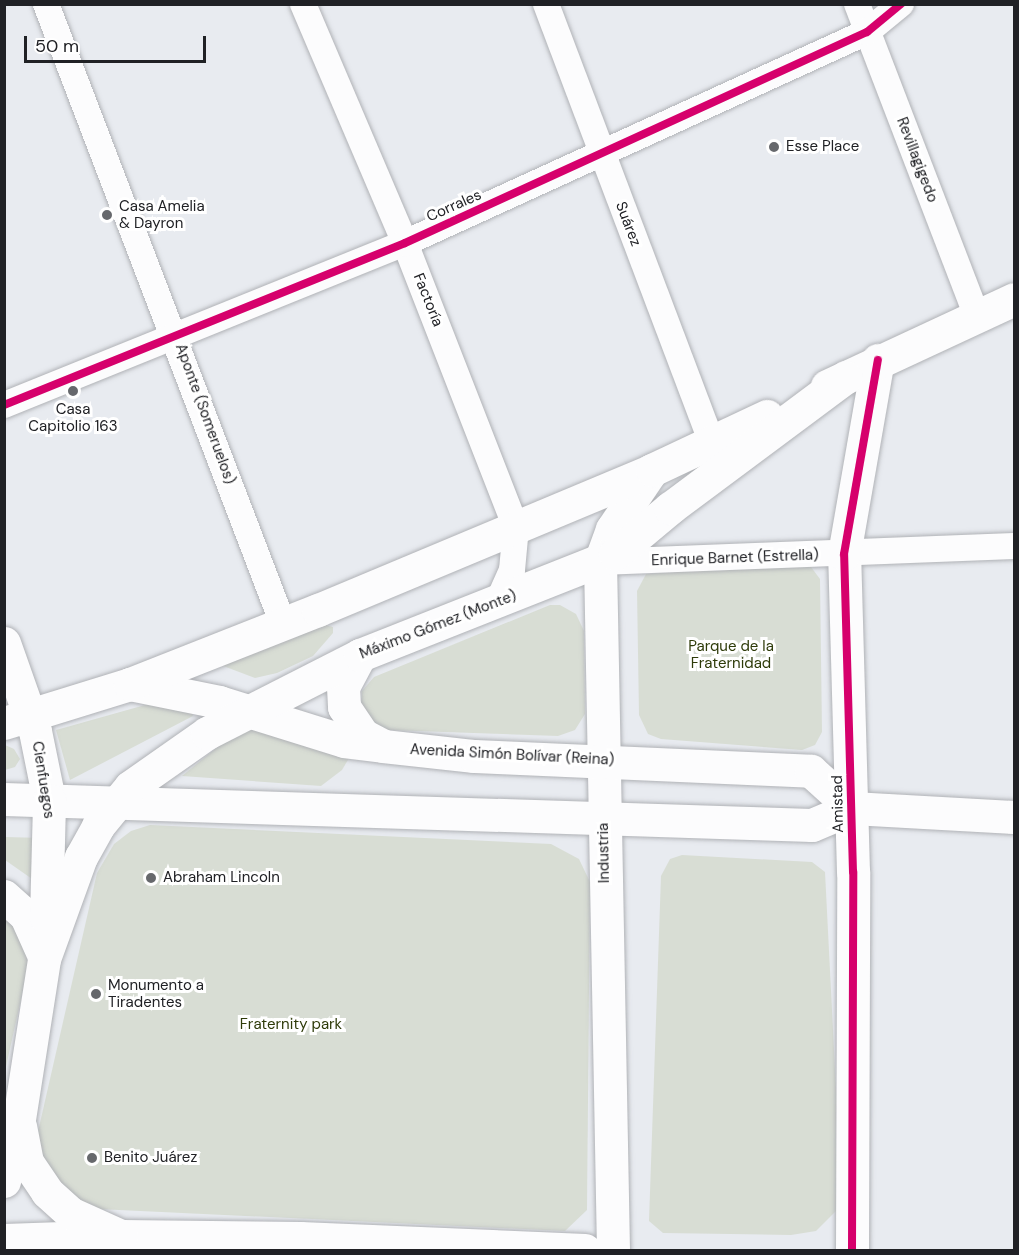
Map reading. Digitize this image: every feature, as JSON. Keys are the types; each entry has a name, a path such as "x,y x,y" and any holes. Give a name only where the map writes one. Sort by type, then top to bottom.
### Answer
{"main road":[{"name":"Máximo Gómez (Monte)","path":"17,719 129,684 283,624 652,470 712,443 878,360 1014,299"},
{"name":"Amistad","path":"852,1251 852,808 844,554 878,360"},
{"name":"Máximo Gómez (Monte)","path":"44,959 81,857 115,803 150,770 246,711 360,655 600,562 846,377"},
{"name":"Industria","path":"613,1251 603,818 600,562 612,529 652,470"},
{"name":"Cienfuegos","path":"4,643 17,719 50,800 44,959"},
{"path":"360,655 343,687 344,707 363,735 384,746"},
{"name":"Avenida Simón Bolívar (Reina)","path":"129,684 246,711 344,741 474,756 811,771 852,808"},
{"path":"4,799 812,825 852,808 1014,817"},
{"path":"4,896 26,916 44,959 4,1181"},
{"path":"12,1128 27,1162 47,1192 70,1213 122,1236"},
{"path":"45,1251 122,1236"},
{"path":"4,1240 122,1236 300,1238 585,1251"}],"street":[{"name":"Aponte (Someruelos)","path":"46,4 175,334 283,624"},
{"name":"Factoría","path":"303,4 405,243 516,527 512,570 498,601"},
{"name":"Suárez","path":"546,4 712,443"},
{"name":"Revillagigedo","path":"857,4 977,316"},
{"name":"Corrales","path":"4,405 405,243 867,32 901,4"},
{"name":"Enrique Barnet (Estrella)","path":"600,562 1014,546"}],"green space":[{"name":"Parque de la Fraternidad","path":"808,563 820,579 822,732 815,745 802,750 661,739 648,734 639,715 637,591 646,574"},
{"path":"550,605 560,605 576,614 584,631 585,714 575,730 558,736 388,730 379,729 361,709 362,691 374,677"},
{"path":"325,625 333,627 333,633 313,656 277,673 255,678 218,664"},
{"path":"163,700 187,703 193,716 70,780 56,730"},
{"path":"257,729 352,753 342,770 321,786 182,776 237,731"},
{"path":"5,745 14,749 20,759 15,767 5,770"},
{"name":"Fraternity park","path":"150,825 551,844 579,859 590,882 587,1210 565,1231 98,1209 79,1201 43,1165 37,1136 97,873 114,844 131,831"},
{"path":"5,837 43,838 35,881 5,860"},
{"path":"682,855 812,862 825,872 841,1188 837,1210 816,1231 791,1235 663,1233 649,1221 661,876 670,859"},
{"path":"5,911 30,959 5,1071"}],"cycle path":[{"path":"4,405 405,243 867,32 901,4"},
{"path":"852,1250 853,872 844,554 878,360"}],"place":[{"name":"Esse Place","path":"774,147"},
{"name":"Casa Amelia & Dayron","path":"107,215"},
{"name":"Casa Capitolio 163","path":"73,391"},
{"name":"Abraham Lincoln","path":"151,878"},
{"name":"Monumento a Tiradentes","path":"96,994"},
{"name":"Benito Juárez","path":"92,1158"}]}
